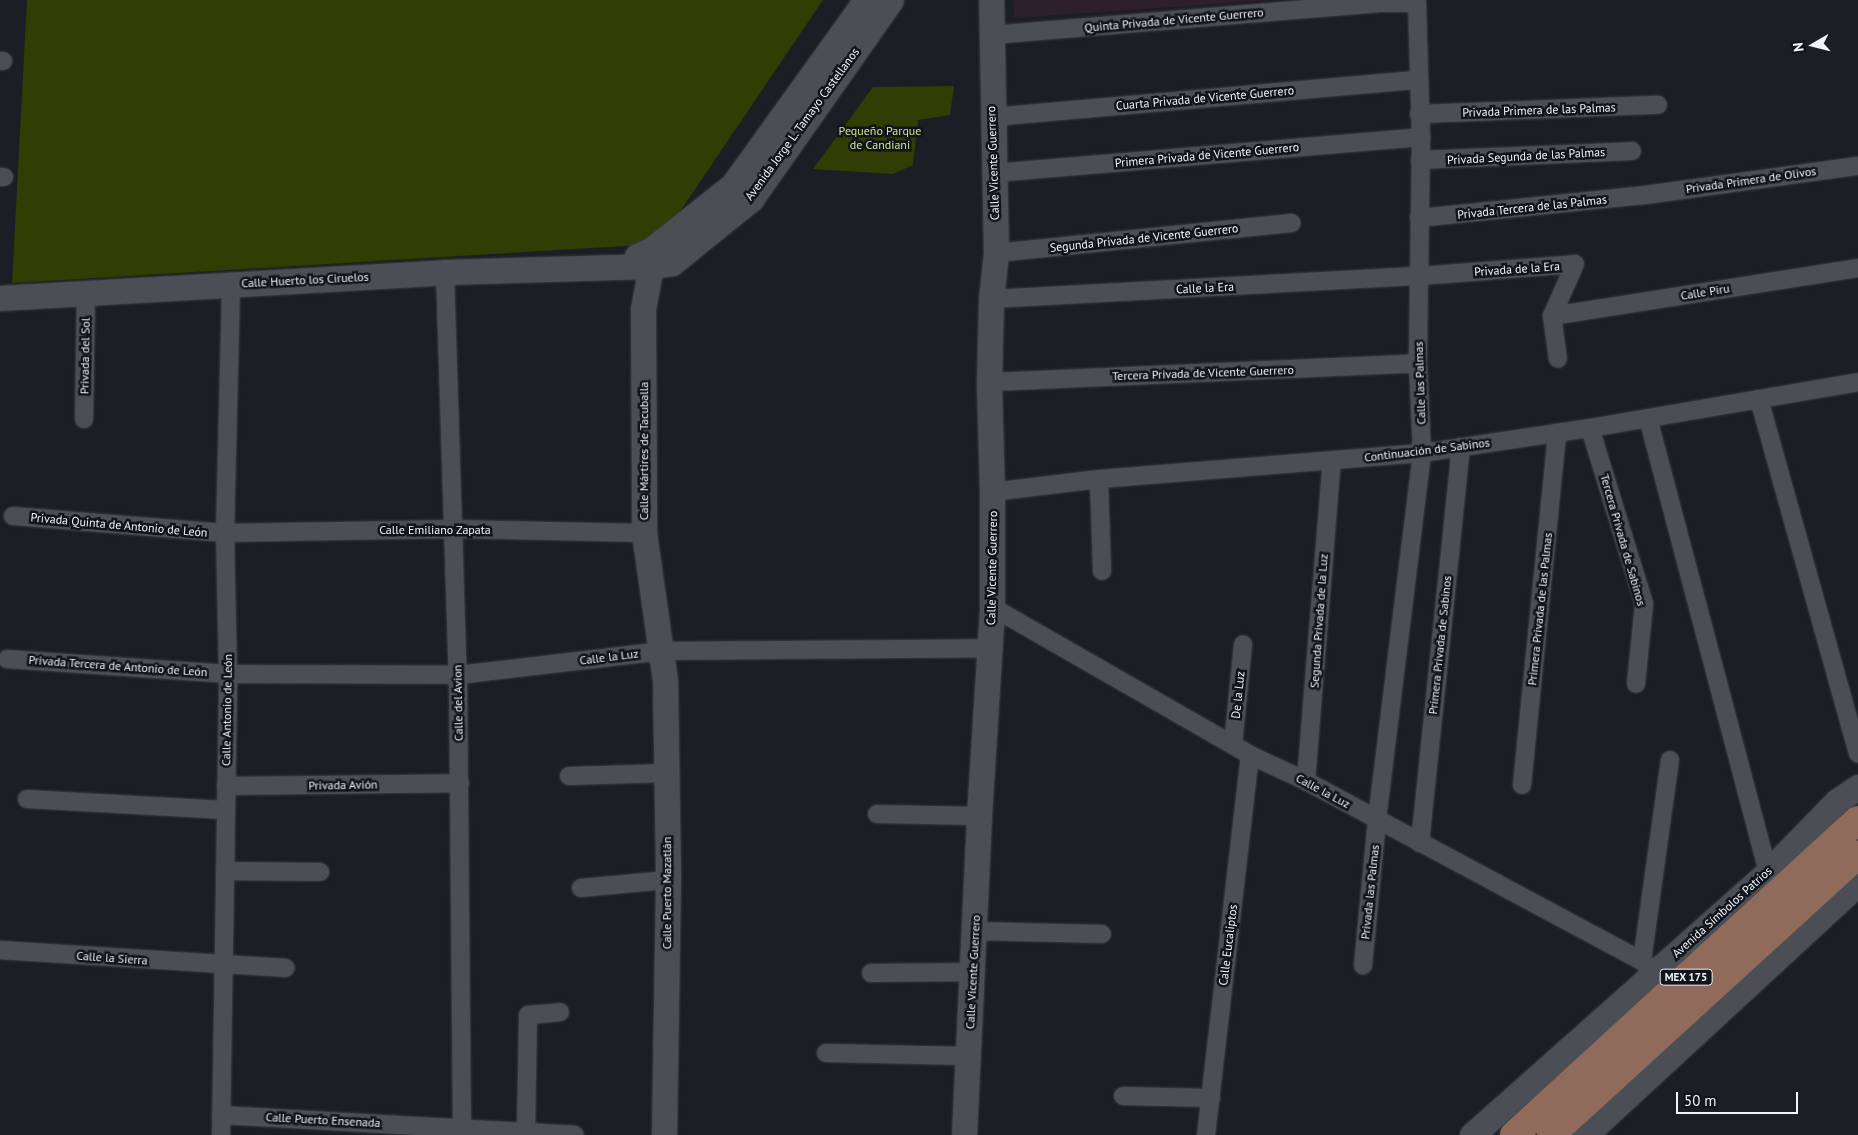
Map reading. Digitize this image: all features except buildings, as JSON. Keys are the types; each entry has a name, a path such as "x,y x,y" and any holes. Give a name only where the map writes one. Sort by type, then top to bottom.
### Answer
{"main road":[{"name":"Avenida Símbolos Patrios","path":"1514,1135 1858,820"},
{"name":"MEX 175","path":"1551,1135 1857,864"}],"street":[{"name":"Avenida Jorge L. Tamayo Castellanos","path":"651,258 672,263 751,199 849,41 866,0"},
{"name":"Avenida Jorge L. Tamayo Castellanos","path":"849,41 891,0"},
{"name":"Calle Vicente Guerrero","path":"964,1135 979,816 992,608 992,492 989,382 991,299 996,253 990,0"},
{"name":"Quinta Privada de Vicente Guerrero","path":"991,34 1257,7 1417,3"},
{"name":"Calle las Palmas","path":"1377,820 1422,453 1418,364 1421,137 1417,3"},
{"name":"Cuarta Privada de Vicente Guerrero","path":"992,117 1418,80"},
{"name":"Privada Primera de las Palmas","path":"1420,114 1658,105"},
{"name":"Primera Privada de Vicente Guerrero","path":"994,173 1421,137"},
{"name":"Privada Segunda de las Palmas","path":"1420,160 1632,151"},
{"name":"Privada Primera de Olivos","path":"1645,195 1858,166"},
{"name":"Privada Tercera de las Palmas","path":"1419,218 1645,195"},
{"name":"Segunda Privada de Vicente Guerrero","path":"996,253 1291,224"},
{"name":"Calle Huerto los Ciruelos","path":"0,298 444,272 611,266 651,258"},
{"name":"Calle Mártires de Tacuballa","path":"651,258 643,309 644,533 661,651"},
{"name":"Privada de la Era","path":"1420,276 1574,264 1552,316"},
{"name":"Calle Piru","path":"1552,316 1858,268"},
{"name":"Calle del Avion","path":"444,272 458,675 462,1131"},
{"name":"Calle la Era","path":"991,299 1420,276"},
{"name":"Calle Antonio de León","path":"221,1135 228,674 225,533 231,284"},
{"name":"Privada del Sol","path":"84,419 86,293"},
{"path":"1552,316 1558,359"},
{"name":"Tercera Privada de Vicente Guerrero","path":"989,382 1418,364"},
{"name":"Continuación de Sabinos","path":"992,492 1099,479 1422,453 1590,428 1858,382"},
{"path":"1759,400 1858,752"},
{"path":"1648,418 1768,872"},
{"name":"Tercera Privada de Sabinos","path":"1590,428 1644,604 1636,684"},
{"name":"Primera Privada de las Palmas","path":"1522,785 1557,433"},
{"name":"Primera Privada de Sabinos","path":"1420,843 1461,447"},
{"name":"Segunda Privada de la Luz","path":"1306,781 1332,460"},
{"path":"1099,479 1102,571"},
{"name":"Privada Quinta de Antonio de León","path":"13,516 225,533"},
{"name":"Calle Emiliano Zapata","path":"225,533 454,529 644,533"},
{"name":"Calle la Luz","path":"992,608 1250,755 1306,781 1649,967"},
{"name":"De la Luz","path":"1233,745 1243,644"},
{"name":"Calle la Luz","path":"228,674 458,675 661,651 990,648"},
{"name":"Calle Puerto Mazatlán","path":"661,651 665,681 668,880 664,1135"},
{"name":"Privada Tercera de Antonio de León","path":"7,659 228,674"},
{"name":"Calle Eucaliptos","path":"1206,1135 1250,755"},
{"path":"1649,967 1670,760"},
{"path":"569,776 666,773"},
{"name":"Privada Avión","path":"226,786 460,783"},
{"name":"Avenida Símbolos Patrios","path":"1472,1135 1649,967 1768,872 1837,801 1858,787"},
{"path":"27,799 225,810"},
{"path":"877,814 979,816"},
{"name":"Privada las Palmas","path":"1363,965 1377,820"},
{"path":"1585,1135 1857,864"},
{"path":"225,871 320,872"},
{"path":"580,888 668,880"},
{"path":"975,931 1102,934"},
{"name":"Calle la Sierra","path":"0,950 285,968"},
{"path":"871,973 973,972"},
{"path":"526,1132 528,1015 560,1012"},
{"path":"826,1053 969,1056"},
{"path":"1123,1096 1210,1098"},
{"name":"Calle Puerto Ensenada","path":"221,1114 462,1131 574,1135"}],"shaded area":[{"path":"1013,0 1272,0 1014,18"}],"green space":[{"path":"27,0 823,0 658,244 12,283"},
{"name":"Pequeño Parque de Candiani","path":"954,86 950,115 918,120 913,165 893,174 813,169 873,87"}]}
